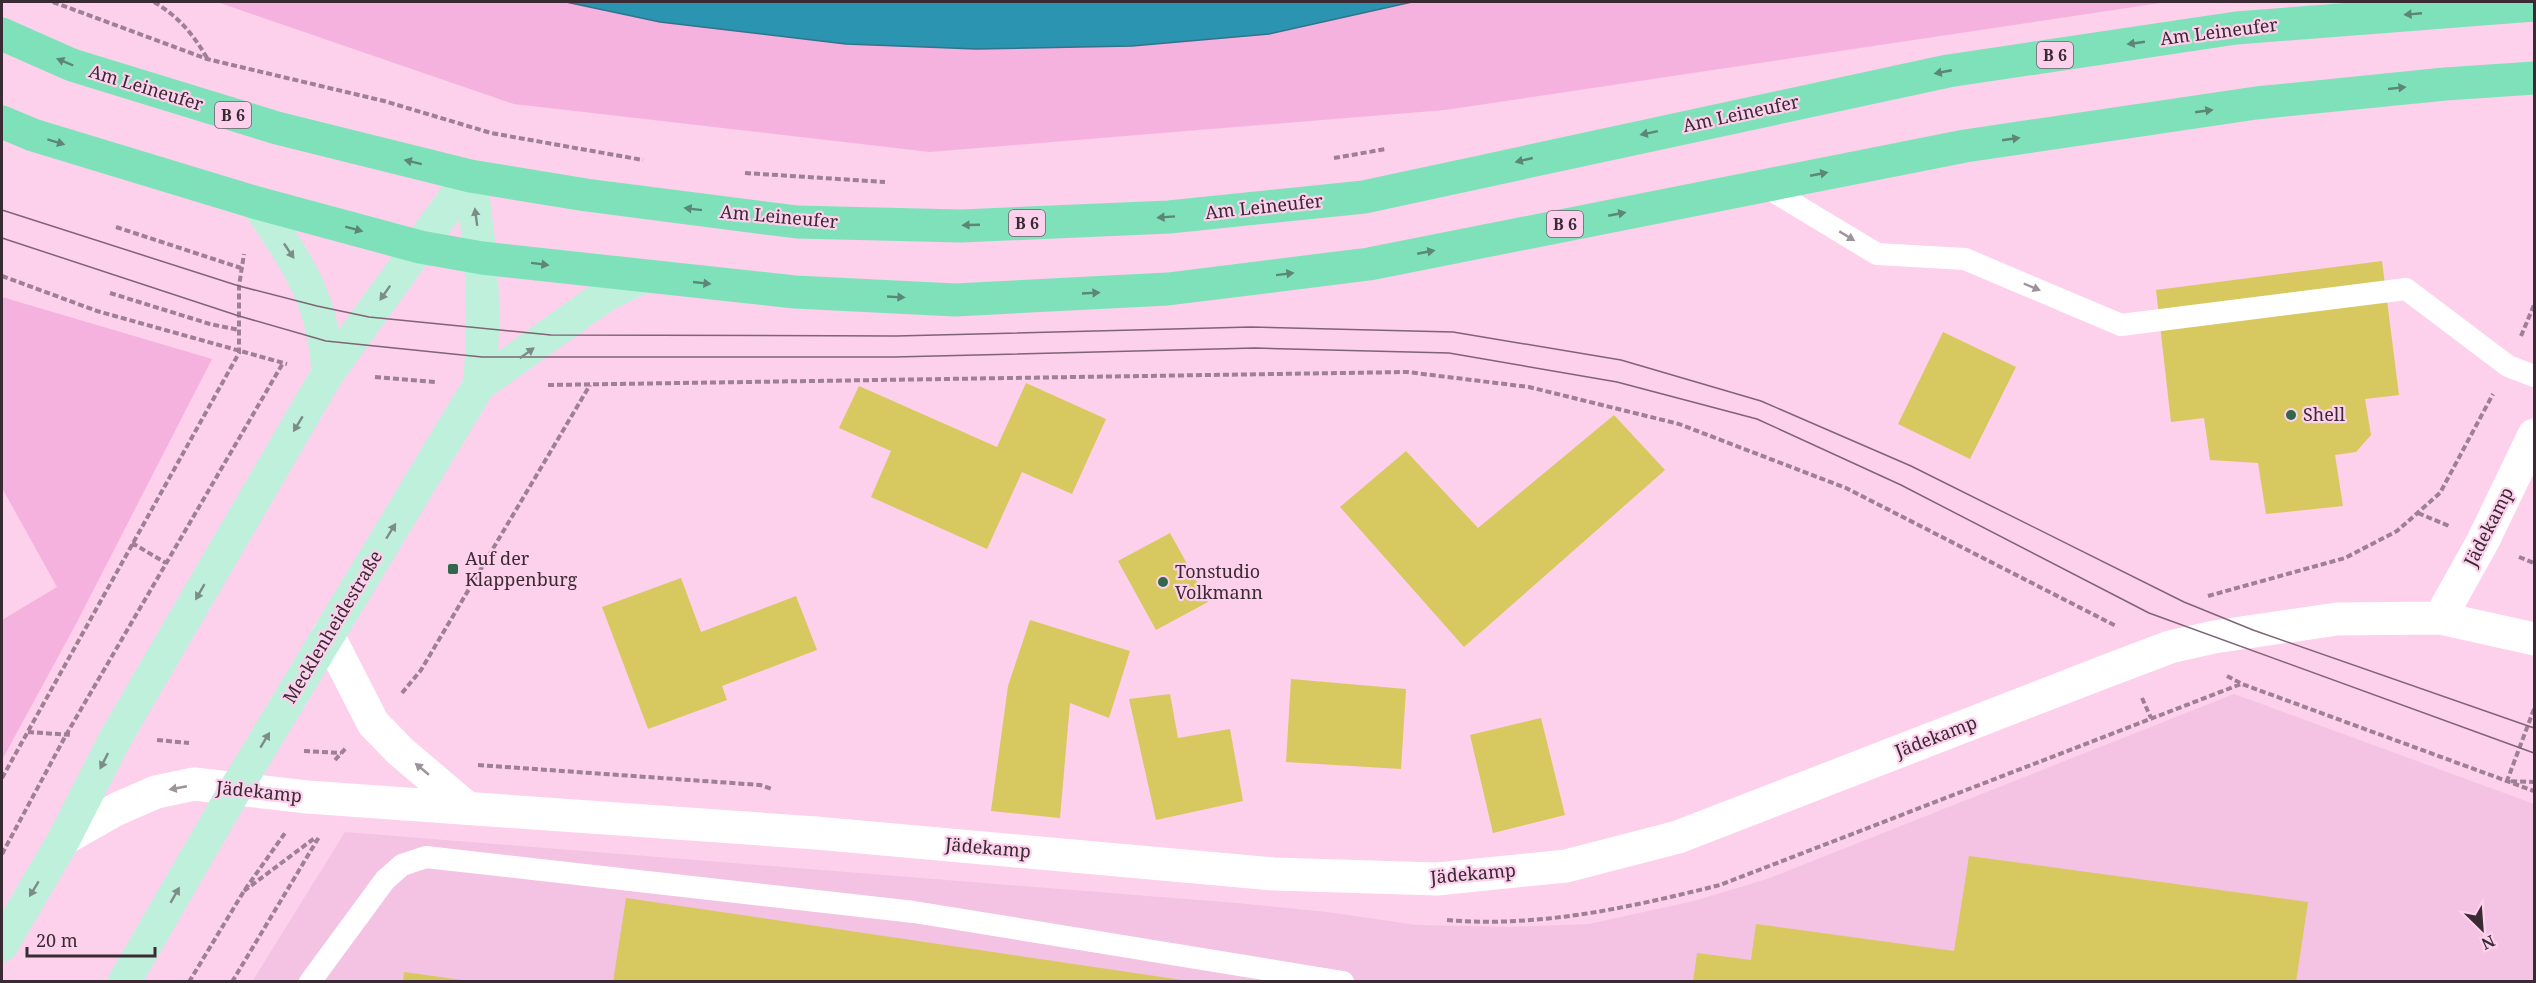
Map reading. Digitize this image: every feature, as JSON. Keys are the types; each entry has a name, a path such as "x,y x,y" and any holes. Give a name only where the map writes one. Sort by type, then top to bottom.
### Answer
{"main road":[{"name":"Am Leineufer","path":"2,34 72,65 277,128 470,176 586,195 797,222 961,226 1169,218 1364,196 1948,71 2236,28 2535,5"},
{"name":"B 6","path":"2,122 33,135 256,203 420,247 482,258 795,292 955,300 1168,289 1369,264 1761,184 1965,146 2256,103 2445,84 2535,78"},
{"path":"2,945 64,839 116,737 328,373 470,176"},
{"name":"Mecklenheidestraße","path":"124,981 235,790 479,386 482,357 482,258 470,176"},
{"path":"256,203 302,270 317,306 326,341 328,373"},
{"path":"479,386 604,296 644,276"}],"street":[{"name":"Jädekamp","path":"2440,618 2483,541 2535,435"},
{"name":"Jädekamp","path":"64,839 117,809 156,792 194,784 307,797 816,833 1274,874 1437,879 1566,866 1678,837 2170,647 2253,630 2337,619 2440,618 2535,639"},
{"path":"328,635 373,723 400,751 466,807"}],"lane":[{"path":"1761,184 1877,254 1965,259 2121,325 2406,288 2508,366 2535,375"},
{"path":"310,981 385,880 402,865 426,857 914,912 1343,981"}],"path":[{"path":"53,2 207,59 384,101 491,133 652,162"},
{"path":"154,2 170,12 193,34 207,59"},
{"path":"1331,158 1388,149"},
{"path":"734,172 897,183"},
{"path":"116,227 241,268"},
{"path":"2,276 97,311 239,353 283,363 66,735 2,854"},
{"path":"110,293 210,324 239,330"},
{"path":"2233,589 2345,558 2397,531 2440,493 2508,366 2535,305"},
{"path":"2,778 239,353"},
{"path":"546,385 1407,372 1529,387 1679,424 1846,488 2113,625"},
{"path":"328,373 479,386"},
{"path":"399,699 421,670 591,384"},
{"path":"132,543 166,564"},
{"path":"1519,919 1578,916 1635,906 1720,885 2242,684 2535,791"},
{"path":"2507,781 2535,709"},
{"path":"28,732 66,735"},
{"path":"339,799 359,758 340,753"},
{"path":"2507,781 2535,782"},
{"path":"189,981 244,891 271,854 307,797"},
{"path":"232,981 322,832 244,891"}],"shaded area":[{"path":"217,2 566,2 660,22 846,44 976,49 1132,46 1269,34 1412,2 2167,2 1445,110 930,152 514,104"},
{"path":"2,297 212,359 76,624 2,760 2,620 57,587 2,488"},
{"path":"2234,694 2534,804 2534,981 252,982 345,832 1236,903 1327,912 1416,925 1508,927 1589,924 1694,901 1767,879"}],"water":[{"path":"566,2 1412,2 1269,34 1132,46 976,49 846,44 660,22"}],"building":[{"path":"2382,261 2399,395 2365,399 2371,435 2356,452 2335,455 2343,506 2266,514 2258,463 2210,460 2204,418 2171,422 2156,290"},
{"path":"1943,332 2016,367 1970,459 1898,424"},
{"path":"1026,383 1106,419 1072,494 1022,472 987,549 871,497 891,451 839,428 859,386 997,447"},
{"path":"1614,415 1665,470 1464,647 1340,507 1406,451 1478,528"},
{"name":"Tonstudio Volkmann","path":"1170,533 1208,602 1156,630 1118,561"},
{"path":"681,578 701,632 796,596 817,650 722,686 727,700 648,729 602,607"},
{"path":"1030,620 1130,651 1109,718 1070,703 1060,818 991,811 1008,686"},
{"path":"1291,679 1406,689 1401,769 1286,762"},
{"path":"1170,694 1178,738 1230,729 1243,801 1156,820 1129,699"},
{"path":"1541,718 1565,815 1493,833 1470,735"},
{"path":"1969,856 2308,902 2296,982 1693,982 1697,953 1751,960 1756,924 1954,951"},
{"path":"626,898 1182,980 1182,982 613,982"},
{"path":"404,972 462,980 462,982 403,982"}],"tram line":[{"path":"2,210 239,286 317,306 369,317 551,335 896,336 1251,327 1453,332 1621,360 1761,401 1911,466 2184,602 2253,630 2534,728"},
{"path":"2,238 239,316 326,341 482,357 894,357 1255,348 1449,353 1617,382 1757,419 1901,485 2149,613 2534,753"}],"place":[{"name":"Shell","path":"2291,415"},
{"name":"Auf der Klappenburg","path":"453,569"},
{"name":"Tonstudio Volkmann","path":"1163,582"}]}
